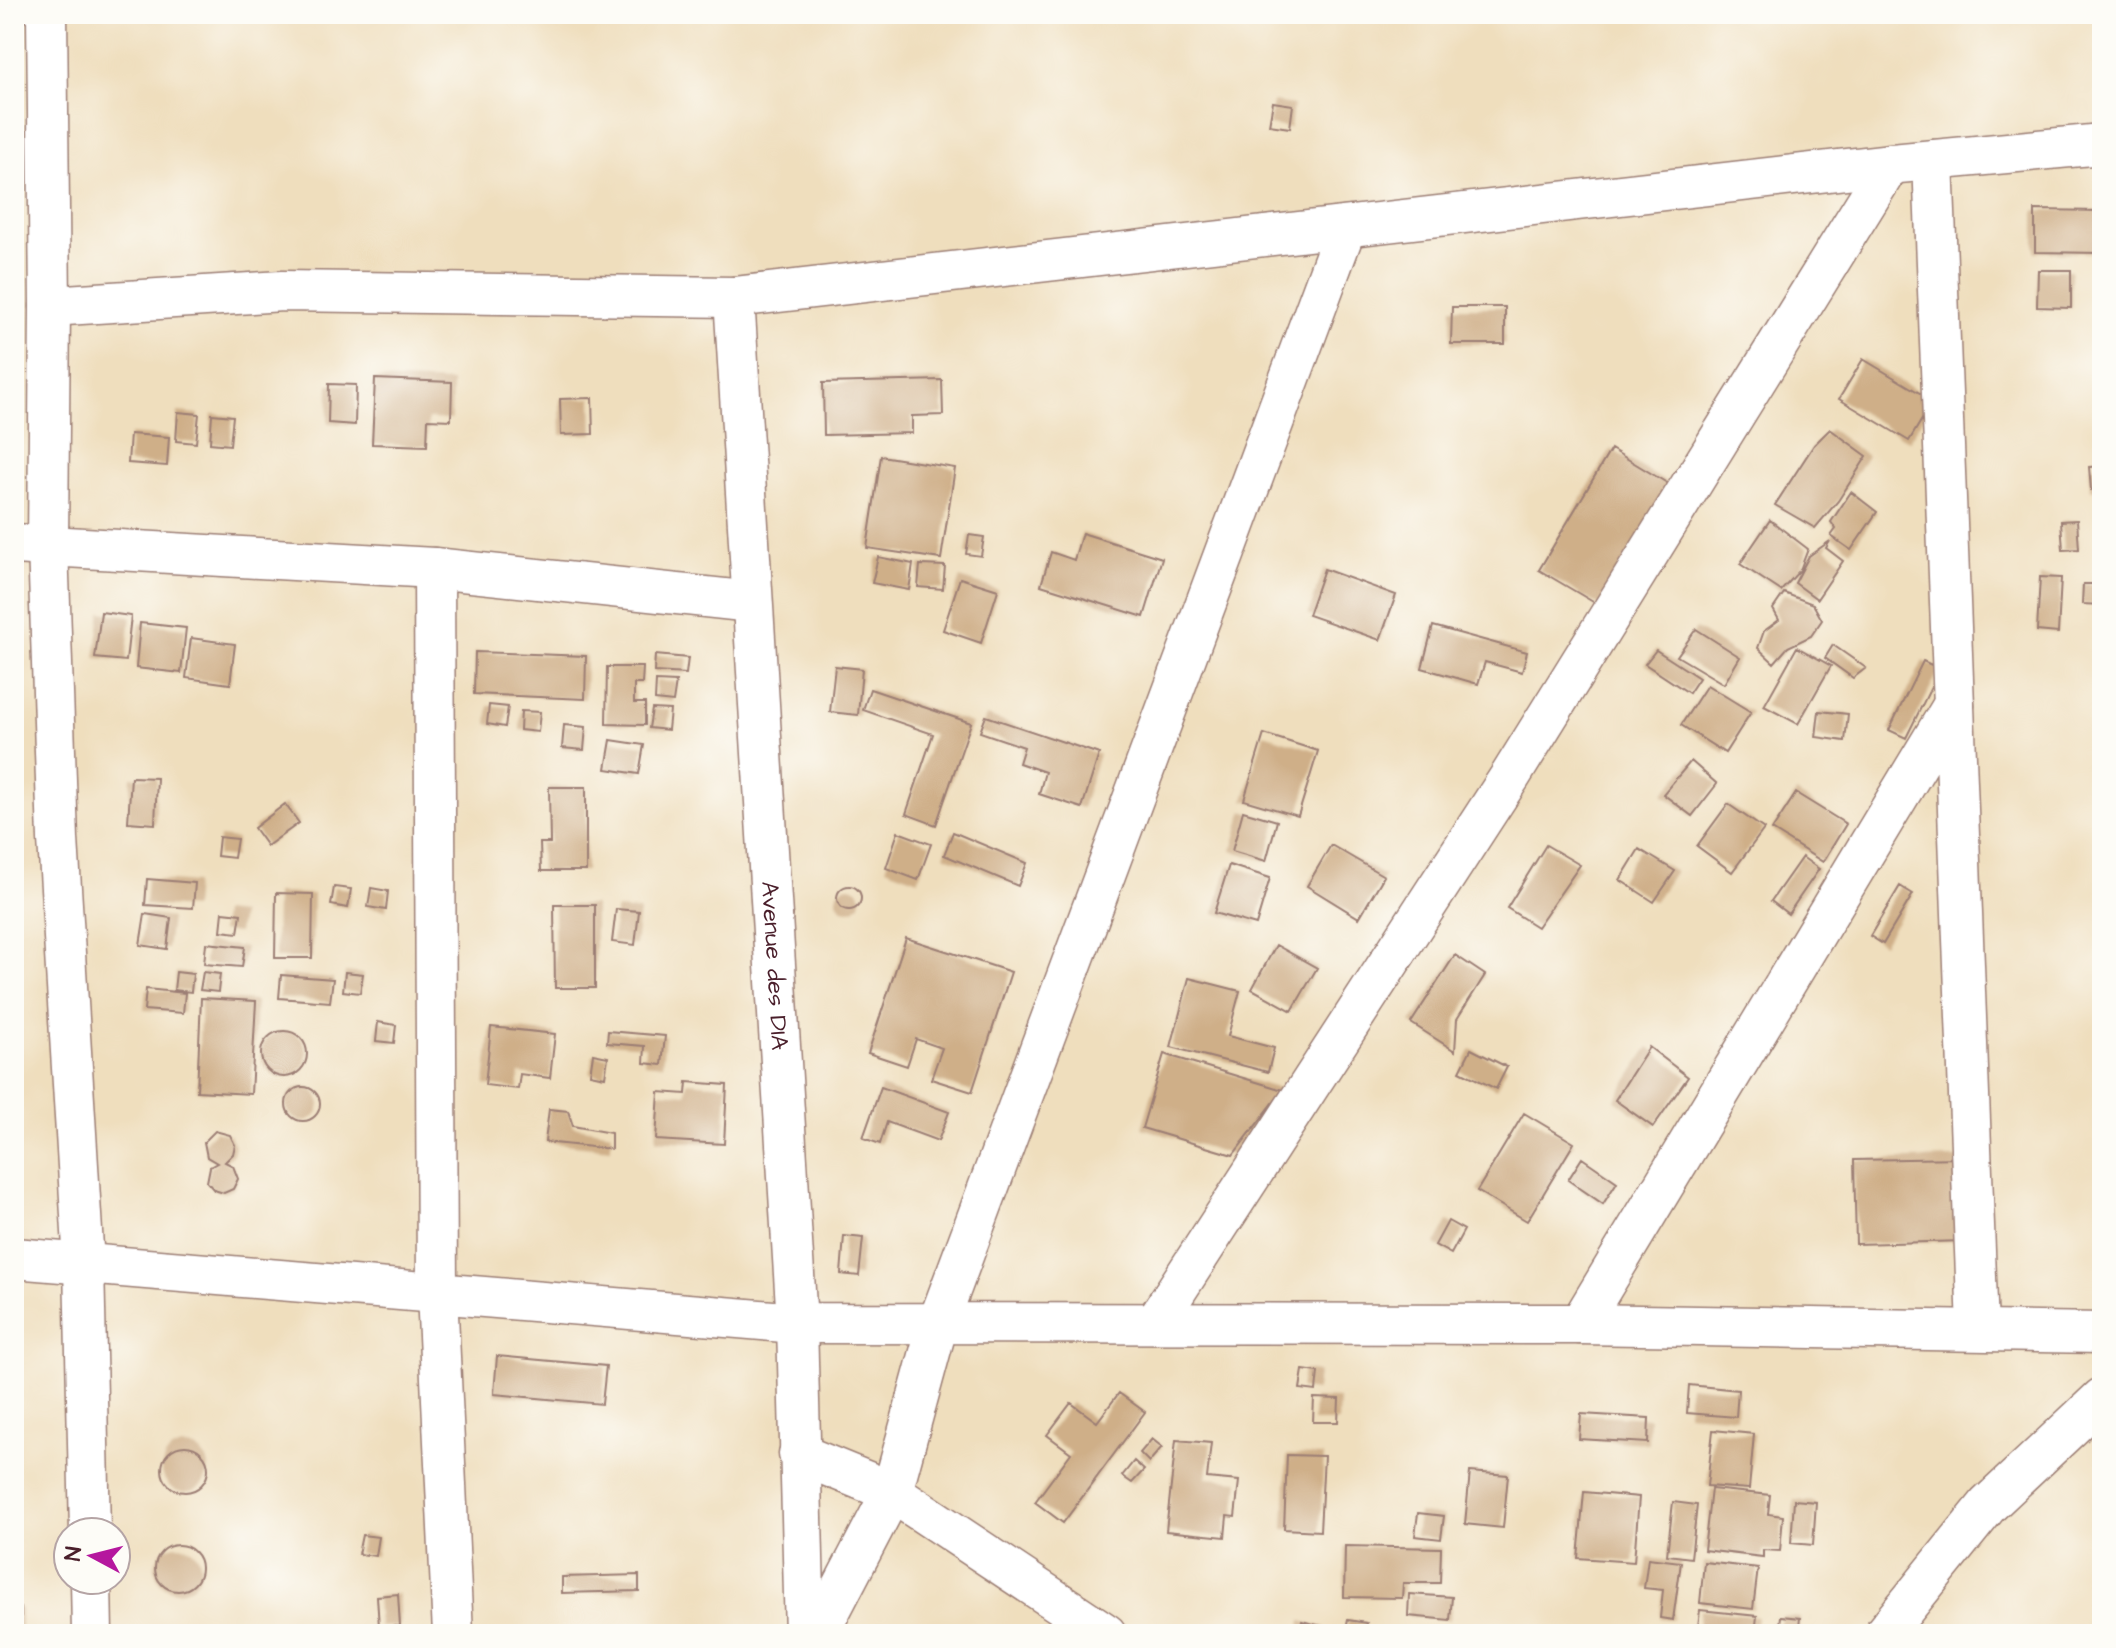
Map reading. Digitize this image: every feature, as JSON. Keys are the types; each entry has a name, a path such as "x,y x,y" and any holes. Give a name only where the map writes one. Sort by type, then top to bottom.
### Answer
{"street":[{"path":"47,14 31,60 50,306 31,545 58,839 84,1264 90,1516"},
{"path":"50,306 282,291 734,297 1890,164 2102,144"},
{"path":"1933,160 1978,1329"},
{"path":"1155,1323 1511,775 1890,164"},
{"path":"818,1634 892,1492 938,1323 1346,227"},
{"name":"Avenue des DIA","path":"734,297 797,1323 805,1634"},
{"path":"31,545 434,568 752,602"},
{"path":"434,568 437,1293 453,1634"},
{"path":"1580,1324 1954,704"},
{"path":"14,1258 797,1323 1580,1324 2102,1333"},
{"path":"1884,1634 1988,1505 2102,1398"},
{"path":"799,1454 892,1492 1106,1634"},
{"path":"91,1596 92,1634"}],"building":[{"path":"1273,102 1293,105 1290,128 1269,125"},
{"path":"2035,210 2102,211 2102,253 2035,252"},
{"path":"2038,270 2071,270 2071,308 2037,307"},
{"path":"1452,307 1505,307 1505,344 1451,344"},
{"path":"1863,359 1933,401 1909,441 1839,399"},
{"path":"375,379 452,382 451,420 428,419 427,446 372,444"},
{"path":"942,380 943,415 912,416 912,433 824,435 823,383"},
{"path":"329,384 356,385 355,425 328,423"},
{"path":"592,398 593,434 561,435 560,399"},
{"path":"178,412 199,414 196,443 176,441"},
{"path":"212,414 233,416 230,445 210,443"},
{"path":"1830,429 1867,456 1838,501 1815,528 1775,505 1814,445"},
{"path":"130,434 169,437 167,466 128,463"},
{"path":"1611,449 1672,486 1600,606 1539,570"},
{"path":"881,456 955,468 941,559 867,548"},
{"path":"2102,466 2102,489 2091,490 2089,467"},
{"path":"1851,492 1877,512 1851,550 1831,536 1836,529 1831,522"},
{"path":"1770,520 1808,549 1800,570 1781,591 1740,564"},
{"path":"2077,520 2079,549 2063,550 2061,521"},
{"path":"1082,533 1162,558 1144,617 1041,585 1051,552 1074,560"},
{"path":"969,535 984,537 981,556 966,554"},
{"path":"1830,541 1826,548 1843,561 1817,599 1795,583 1809,556"},
{"path":"878,557 913,564 909,590 872,583"},
{"path":"920,565 945,566 943,589 918,587"},
{"path":"1324,569 1396,595 1380,640 1308,615"},
{"path":"2040,577 2061,578 2058,633 2037,631"},
{"path":"960,578 998,590 981,643 943,630"},
{"path":"2083,584 2102,584 2102,605 2082,604"},
{"path":"1784,593 1813,604 1822,620 1811,636 1788,647 1774,663 1758,648 1764,631 1779,620 1773,609"},
{"path":"101,612 131,616 126,661 95,658"},
{"path":"140,623 186,628 181,673 136,668"},
{"path":"1433,626 1527,652 1522,672 1485,662 1478,684 1422,668"},
{"path":"1696,629 1740,657 1724,684 1677,656"},
{"path":"191,638 235,644 230,684 186,678"},
{"path":"1833,645 1866,668 1853,678 1825,658"},
{"path":"1797,647 1831,666 1798,724 1764,706"},
{"path":"1656,650 1699,678 1689,693 1645,664"},
{"path":"475,652 586,656 585,699 474,694"},
{"path":"655,655 688,658 686,674 654,672"},
{"path":"1923,661 1940,669 1906,738 1889,730"},
{"path":"835,666 862,669 858,715 830,712"},
{"path":"607,667 643,667 642,684 634,684 634,703 645,703 645,725 606,724"},
{"path":"656,681 676,682 673,702 655,700"},
{"path":"1707,685 1751,712 1725,753 1681,725"},
{"path":"870,689 971,723 936,825 906,814 933,734 863,710"},
{"path":"489,705 508,707 505,727 487,724"},
{"path":"652,709 670,710 668,730 649,728"},
{"path":"521,711 540,712 538,732 520,730"},
{"path":"1819,711 1848,714 1845,741 1816,737"},
{"path":"986,716 1099,754 1082,808 1039,794 1045,772 1019,763 1024,747 980,732"},
{"path":"564,725 586,727 584,750 562,748"},
{"path":"1264,734 1318,751 1298,816 1244,800"},
{"path":"611,740 644,745 639,774 606,769"},
{"path":"1691,761 1717,784 1692,816 1663,794"},
{"path":"131,777 157,778 155,824 128,822"},
{"path":"549,787 586,787 586,871 541,871 540,843 550,843"},
{"path":"1796,793 1846,824 1823,862 1772,830"},
{"path":"285,804 299,823 267,846 254,828"},
{"path":"1728,804 1764,829 1732,872 1697,846"},
{"path":"1243,811 1277,821 1266,861 1232,851"},
{"path":"898,832 931,844 918,880 886,868"},
{"path":"953,832 1027,863 1018,886 944,855"},
{"path":"219,837 237,839 234,858 217,856"},
{"path":"1331,845 1384,876 1359,918 1307,886"},
{"path":"1546,845 1580,865 1537,927 1507,908"},
{"path":"1639,849 1675,871 1654,902 1620,880"},
{"path":"1802,857 1819,869 1788,914 1771,901"},
{"path":"1229,865 1270,878 1256,925 1214,913"},
{"path":"147,879 195,883 193,908 145,905"},
{"path":"849,886 858,889 861,898 858,907 849,910 840,907 837,898 840,889"},
{"path":"1900,886 1913,894 1883,944 1870,936"},
{"path":"334,887 351,889 348,908 331,905"},
{"path":"371,888 388,891 386,910 368,907"},
{"path":"276,893 313,894 312,958 275,958"},
{"path":"554,905 595,905 595,988 555,988"},
{"path":"616,909 639,911 635,945 612,942"},
{"path":"223,912 241,914 238,933 221,931"},
{"path":"145,914 171,918 167,949 140,945"},
{"path":"906,938 1011,972 972,1092 931,1079 942,1048 916,1039 907,1066 868,1053"},
{"path":"206,943 245,947 242,967 204,964"},
{"path":"1276,945 1317,968 1292,1011 1252,989"},
{"path":"1455,955 1485,975 1457,1019 1455,1051 1411,1023"},
{"path":"176,972 193,974 191,992 174,990"},
{"path":"203,972 220,974 218,992 200,990"},
{"path":"345,972 363,974 360,993 343,991"},
{"path":"281,975 333,979 330,1002 279,998"},
{"path":"1189,978 1240,991 1228,1036 1274,1048 1268,1072 1171,1047"},
{"path":"146,989 185,993 183,1013 144,1010"},
{"path":"201,998 256,1001 251,1094 197,1091"},
{"path":"378,1022 396,1025 394,1043 376,1041"},
{"path":"491,1027 555,1034 550,1078 520,1074 518,1089 485,1085"},
{"path":"284,1031 293,1032 300,1038 306,1045 306,1063 300,1070 293,1076 284,1077 275,1076 268,1070 262,1063 261,1054 262,1045 268,1038 275,1032"},
{"path":"608,1031 665,1036 662,1065 644,1063 645,1046 607,1043"},
{"path":"1649,1047 1688,1077 1653,1127 1615,1100"},
{"path":"1471,1049 1507,1067 1496,1089 1460,1071"},
{"path":"593,1054 608,1057 605,1077 590,1074"},
{"path":"1164,1054 1283,1090 1233,1155 1142,1128"},
{"path":"687,1082 727,1085 724,1144 656,1140 659,1092 686,1094"},
{"path":"303,1087 315,1092 320,1104 315,1116 303,1121 291,1116 286,1104 291,1092"},
{"path":"881,1087 949,1112 938,1141 887,1122 880,1144 863,1138"},
{"path":"549,1109 568,1111 573,1126 611,1133 611,1149 545,1142"},
{"path":"1524,1113 1574,1143 1527,1221 1477,1191"},
{"path":"215,1131 230,1135 235,1145 233,1154 225,1162 233,1166 238,1179 233,1189 224,1193 214,1190 207,1182 210,1167 217,1163 207,1157 204,1142"},
{"path":"1582,1158 1617,1182 1603,1204 1568,1180"},
{"path":"1962,1158 1964,1241 1856,1244 1854,1160"},
{"path":"1448,1221 1464,1230 1451,1254 1435,1245"},
{"path":"844,1236 863,1238 859,1276 841,1274"},
{"path":"497,1356 606,1366 602,1404 494,1394"},
{"path":"1303,1370 1318,1372 1316,1391 1300,1389"},
{"path":"1689,1385 1738,1390 1736,1417 1687,1413"},
{"path":"1119,1393 1145,1412 1063,1523 1035,1502 1071,1453 1047,1435 1071,1403 1097,1422"},
{"path":"1314,1398 1339,1399 1338,1422 1313,1422"},
{"path":"1581,1414 1649,1418 1648,1443 1579,1439"},
{"path":"1713,1430 1754,1434 1749,1489 1707,1486"},
{"path":"1152,1439 1162,1447 1149,1462 1140,1453"},
{"path":"1176,1440 1211,1443 1207,1478 1239,1481 1235,1517 1227,1516 1225,1537 1166,1531"},
{"path":"185,1446 202,1452 208,1469 202,1486 185,1492 168,1486 162,1469 168,1452"},
{"path":"1287,1455 1324,1456 1320,1531 1284,1529"},
{"path":"1134,1461 1144,1470 1132,1483 1122,1476"},
{"path":"1470,1472 1508,1475 1503,1528 1465,1524"},
{"path":"1711,1489 1770,1495 1768,1514 1783,1516 1780,1551 1763,1550 1763,1557 1704,1550"},
{"path":"1584,1492 1639,1497 1634,1562 1578,1558"},
{"path":"1794,1500 1816,1502 1813,1545 1791,1543"},
{"path":"1673,1502 1697,1505 1691,1558 1667,1555"},
{"path":"1418,1513 1444,1516 1441,1539 1415,1536"},
{"path":"362,1535 379,1537 376,1556 358,1554"},
{"path":"178,1545 195,1551 201,1568 195,1585 178,1591 161,1585 155,1568 161,1551"},
{"path":"1345,1546 1441,1548 1440,1583 1403,1583 1402,1598 1344,1597"},
{"path":"1648,1558 1681,1562 1673,1620 1660,1618 1663,1590 1644,1588"},
{"path":"1704,1562 1758,1568 1753,1609 1700,1603"},
{"path":"639,1575 639,1591 562,1593 562,1577"},
{"path":"398,1594 400,1626 379,1627 377,1596"},
{"path":"1409,1594 1452,1597 1450,1620 1408,1616"},
{"path":"14,1608 21,1608 21,1634 14,1634"},
{"path":"1700,1610 1757,1616 1755,1634 1697,1634"},
{"path":"1781,1616 1800,1618 1798,1634 1779,1634"},
{"path":"1348,1620 1367,1623 1365,1634 1345,1634"},
{"path":"1302,1621 1325,1627 1324,1634 1299,1634"}]}
